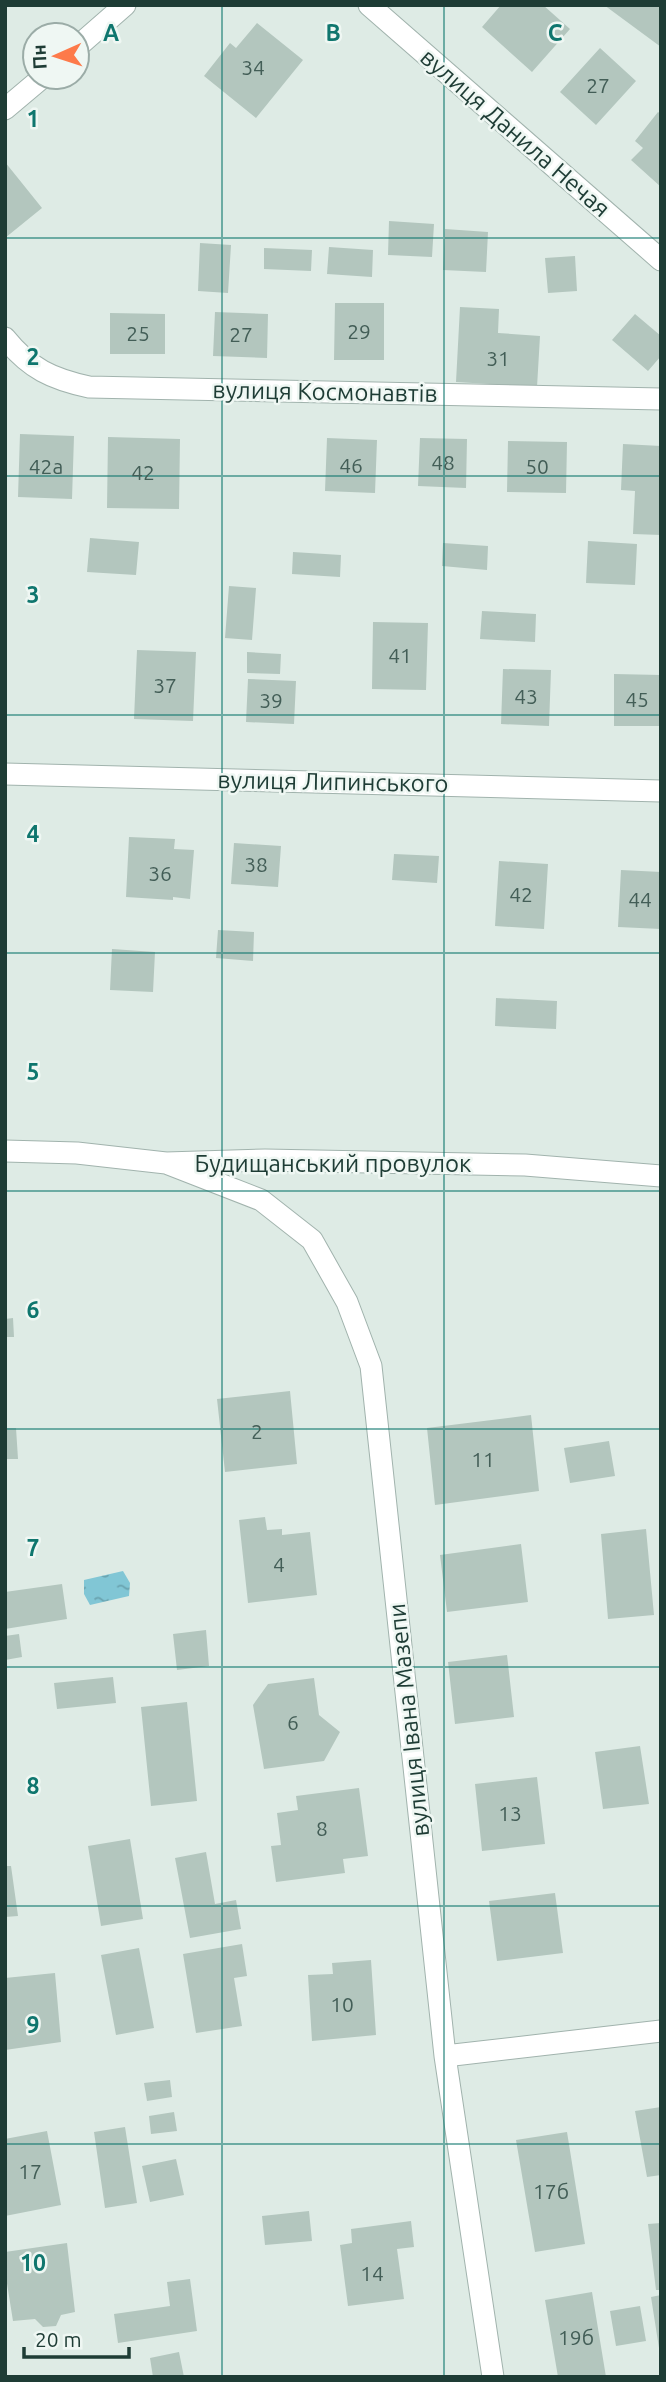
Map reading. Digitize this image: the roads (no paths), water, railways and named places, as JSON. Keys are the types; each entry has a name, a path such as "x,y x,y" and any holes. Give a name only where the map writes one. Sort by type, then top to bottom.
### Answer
{"street":[{"path":"91,35 125,5"},
{"name":"вулиця Данила Нечая","path":"369,5 661,260"},
{"path":"5,108 26,91"},
{"name":"вулиця Космонавтів","path":"5,338 32,366 58,381 89,387 661,399"},
{"name":"вулиця Липинського","path":"5,774 661,791"},
{"name":"Будищанський провулок","path":"5,1151 77,1153 166,1163 265,1160 525,1165 661,1176"},
{"name":"вулиця Івана Мазепи","path":"166,1163 261,1200 312,1240 347,1302 371,1366 445,2056 493,2377"},
{"path":"445,2056 661,2031"}],"water":[{"path":"123,1571 130,1583 129,1596 90,1605 84,1594 84,1580"}]}
